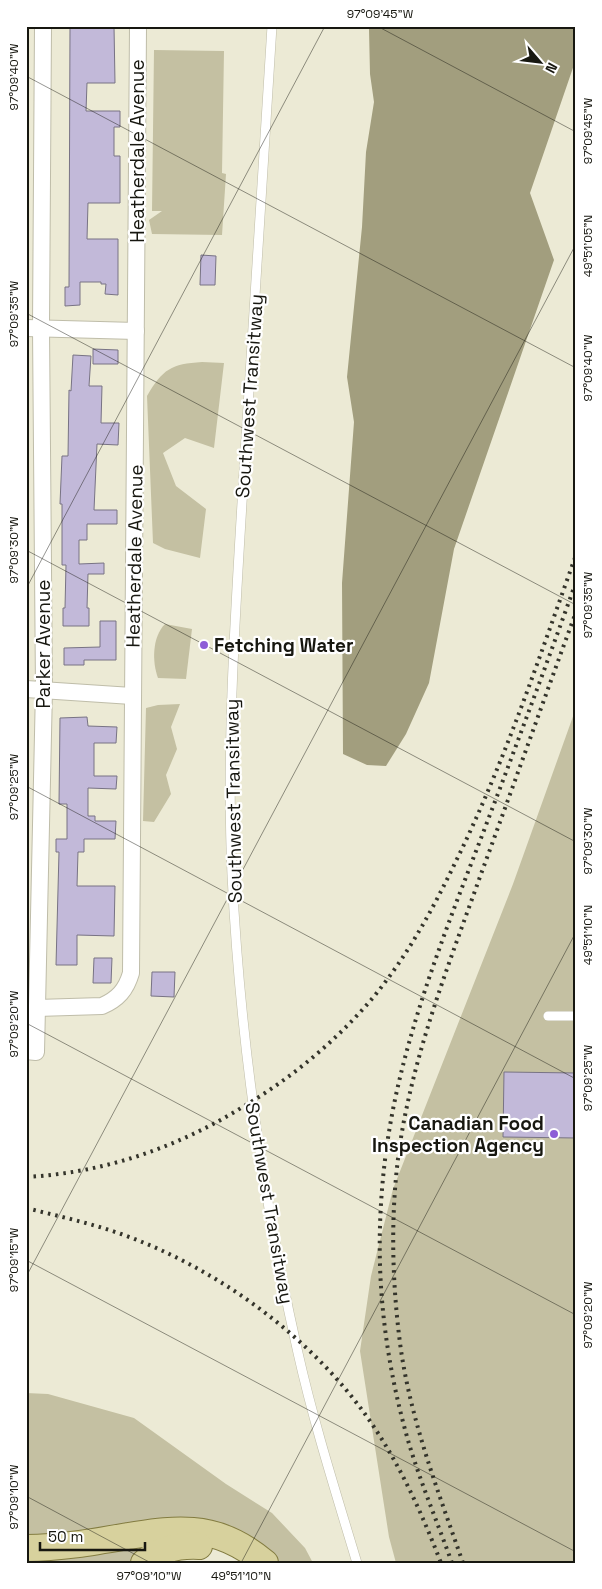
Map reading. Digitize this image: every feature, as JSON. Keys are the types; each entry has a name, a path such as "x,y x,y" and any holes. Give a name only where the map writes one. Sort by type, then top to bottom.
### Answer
{"main road":[{"path":"26,1548 64,1546 152,1533 194,1531 235,1543 265,1563"},
{"path":"144,1563 165,1550 193,1546 214,1549 235,1557 244,1563"}],"street":[{"name":"Parker Avenue","path":"31,1052 36,1008 44,689 33,328 43,26"},
{"name":"Heatherdale Avenue","path":"36,1008 102,1006 111,1002 123,992 131,973 138,26"},
{"path":"33,328 136,331"},
{"path":"26,689 132,696"}],"lane":[{"name":"Southwest Transitway","path":"272,26 236,602 231,720 230,810 232,873 246,1058 268,1211 306,1389 357,1563"},
{"path":"548,1016 576,1016"}],"shaded area":[{"path":"372,26 576,26 576,59 530,193 554,260 454,549 429,683 406,734 386,766 367,765 343,754 342,583 354,422 347,377 362,227 366,152 374,102 370,74 369,29"},
{"path":"154,50 224,51 222,173 226,174 222,235 152,234 149,220 162,211 152,211"},
{"path":"202,362 224,363 214,448 185,438 163,453 176,486 206,509 200,558 165,549 153,543 147,396 163,374 169,370 183,364"},
{"path":"165,624 192,629 186,679 158,678 154,650 155,643"},
{"path":"180,704 171,727 177,749 166,775 171,794 154,822 143,821 146,708 158,705"},
{"path":"576,708 576,1563 396,1563 389,1537 360,1351 371,1276 393,1189 513,884"},
{"path":"26,1393 48,1394 134,1418 226,1484 272,1513 305,1548 313,1563 277,1563 254,1542 26,1541"},
{"path":"157,1538 132,1563 26,1563 26,1556"}],"building":[{"path":"70,26 114,26 115,83 87,83 86,111 120,111 120,127 114,127 114,156 120,156 120,203 88,203 87,239 118,239 118,295 105,294 106,284 101,284 101,282 80,282 80,305 65,306 65,287 69,287"},
{"path":"201,255 216,256 215,285 200,285"},
{"path":"93,349 118,350 118,364 93,364"},
{"path":"73,355 91,356 89,386 102,386 101,423 119,423 118,445 97,444 94,510 117,510 117,524 87,524 87,540 79,540 79,564 104,563 104,574 88,574 87,608 89,608 89,626 63,626 66,565 62,565 62,504 60,504 62,456 68,456 69,390 71,391"},
{"path":"100,621 116,621 116,660 84,660 84,665 64,665 64,648 100,647"},
{"path":"87,717 88,726 117,727 116,743 94,743 94,776 117,776 116,789 88,788 88,816 95,816 95,821 116,821 115,839 84,839 84,852 78,852 77,886 115,886 114,936 77,935 77,965 56,965 59,852 56,852 56,839 67,839 67,804 59,804 60,718"},
{"path":"94,958 112,958 111,983 93,983"},
{"path":"152,972 175,972 174,997 151,996"},
{"path":"504,1072 576,1073 576,1138 503,1137"}],"railway":[{"path":"26,1177 55,1175 111,1164 138,1156 191,1135 277,1085 327,1045 357,1016 396,967 429,914 448,878 491,785 521,709 576,555"},
{"path":"452,1563 410,1447 400,1411 389,1356 380,1274 380,1220 384,1166 398,1086 425,990 576,582"},
{"path":"463,1563 418,1427 400,1343 393,1254 397,1165 401,1135 414,1076 440,988 576,612"},
{"path":"26,1208 98,1226 156,1248 224,1284 256,1306 287,1331 316,1357 342,1385 377,1431 408,1486 441,1563"}],"place":[{"name":"Fetching Water","path":"204,645"},
{"name":"Canadian Food Inspection Agency","path":"554,1134"}]}
